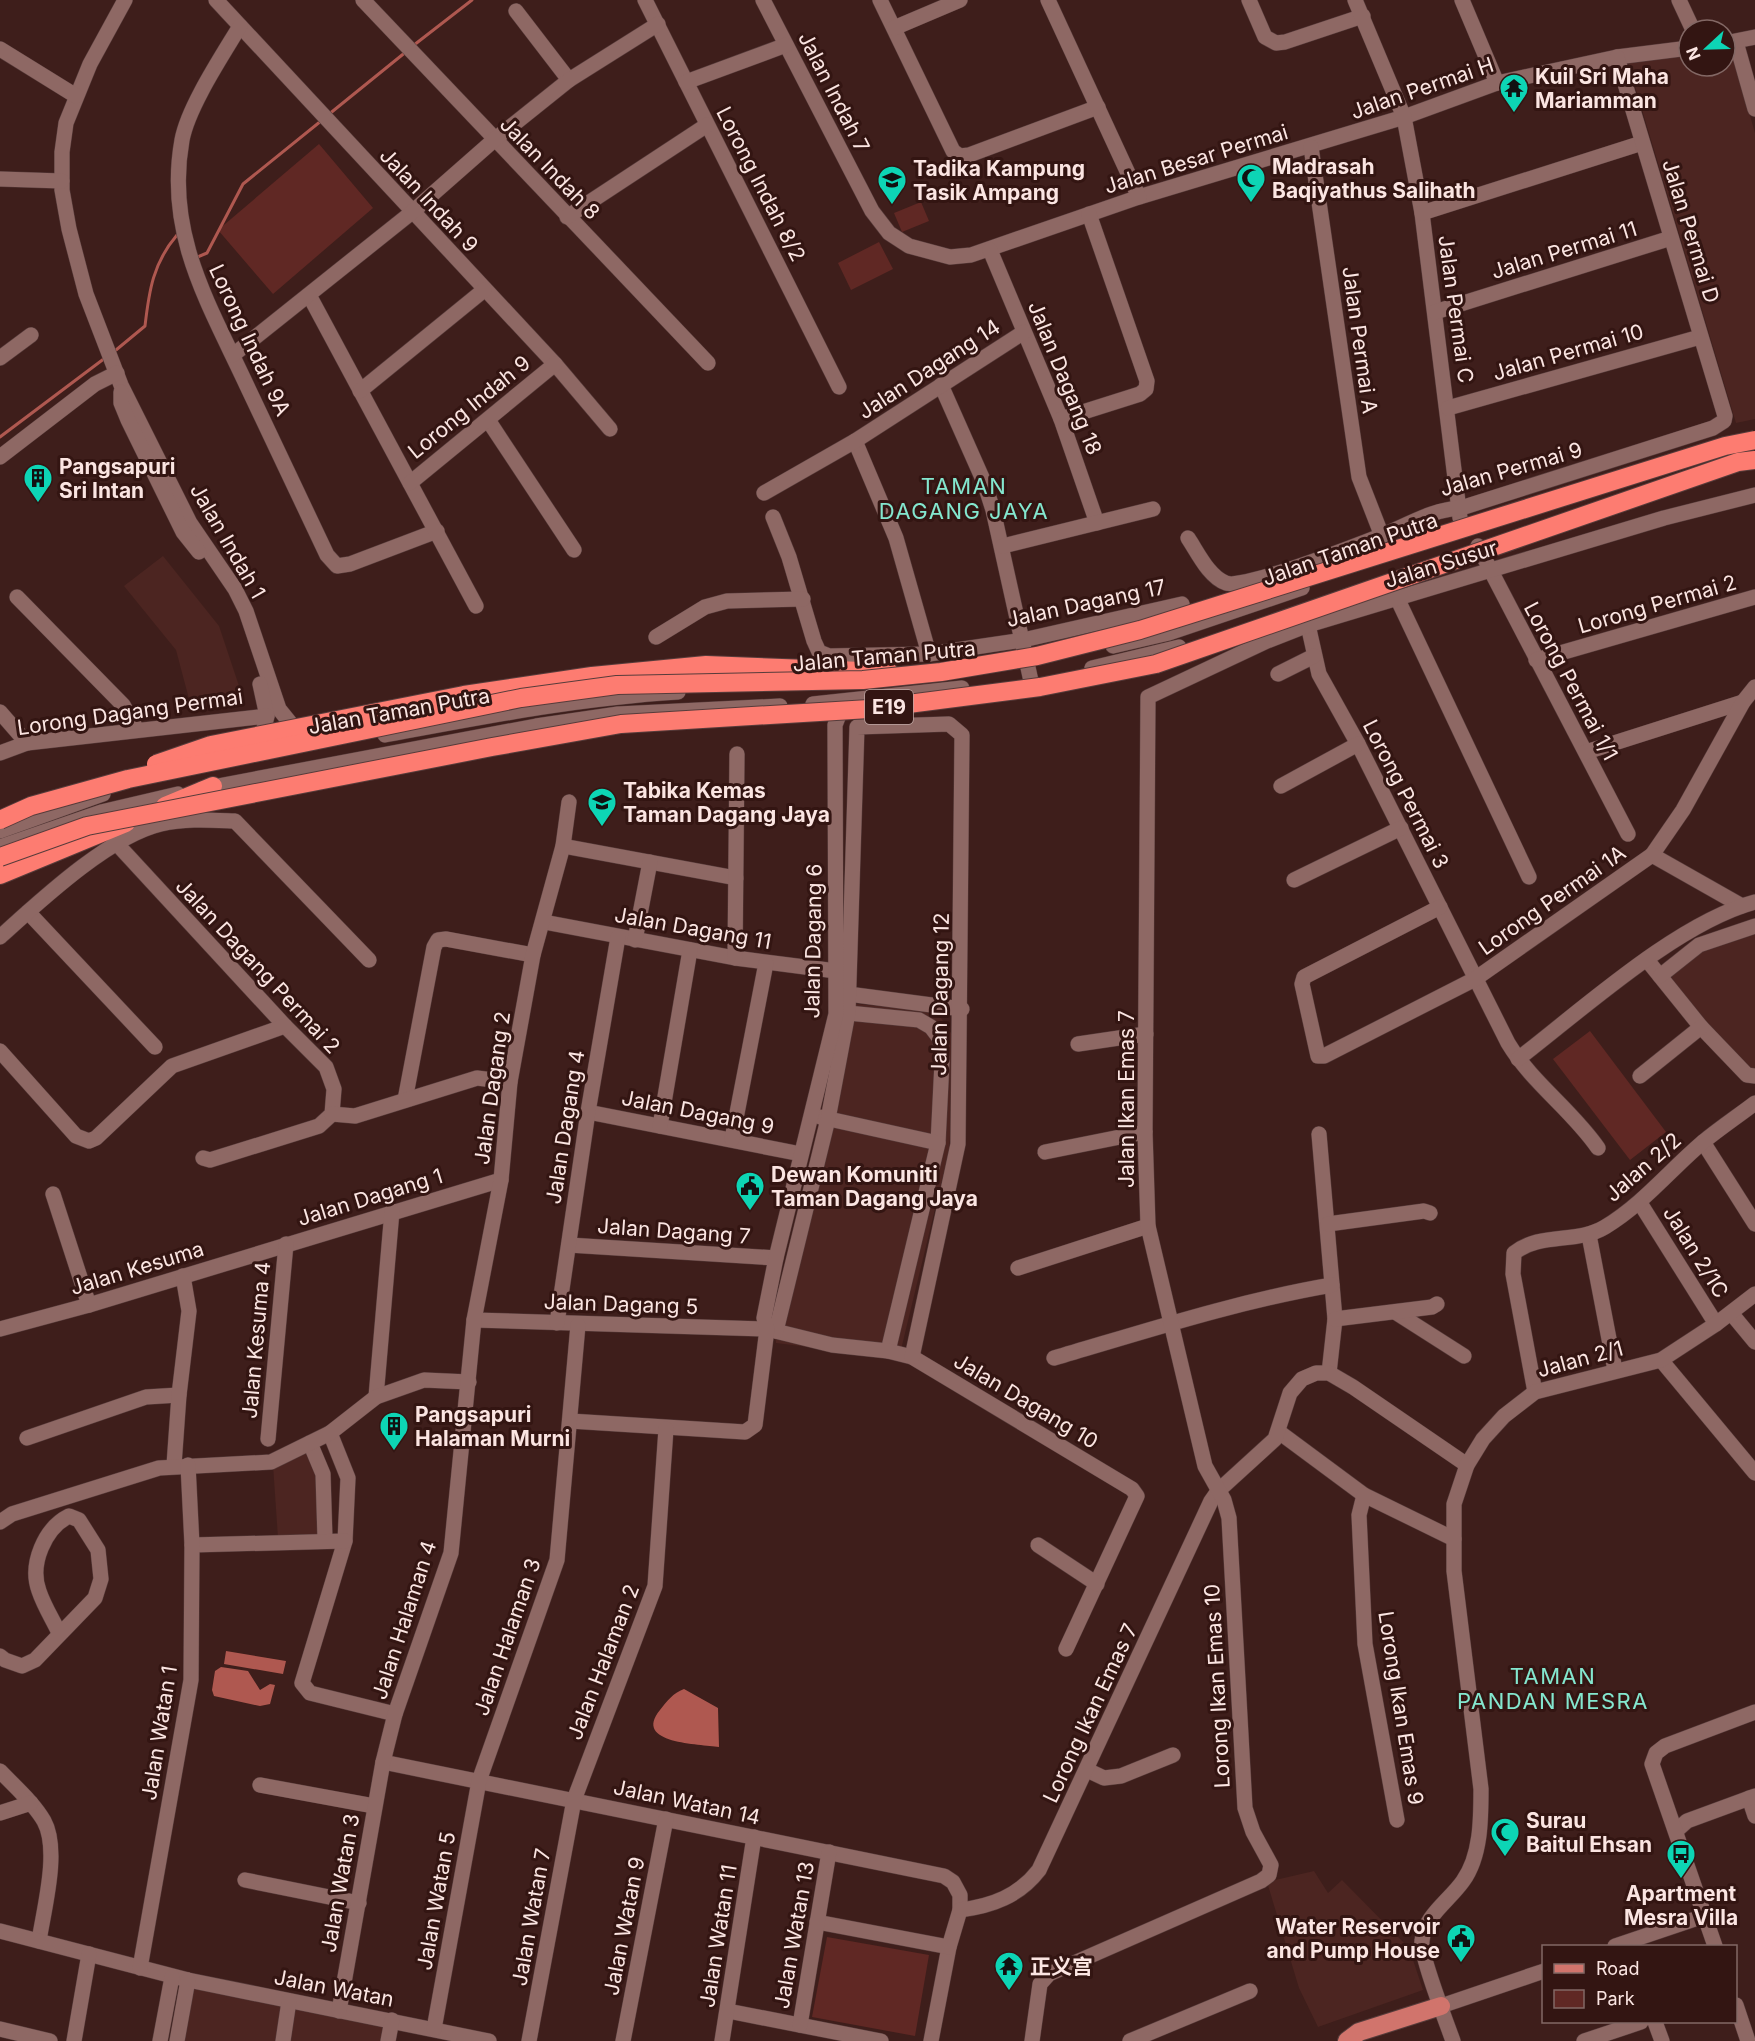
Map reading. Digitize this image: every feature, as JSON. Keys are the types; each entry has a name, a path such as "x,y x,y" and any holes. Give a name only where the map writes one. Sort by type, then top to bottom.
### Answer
{"highway":[{"name":"E19","path":"0,820 31,806 128,779 521,698 617,685 863,680 941,672 1036,656 1140,630 1725,446 1755,440"},
{"name":"E19","path":"4,867 87,826 621,724 868,709 1040,687 1156,664 1738,462 1755,460"},
{"path":"128,779 161,761 211,744 464,695 571,679 706,665 941,673"},
{"path":"616,696 680,676 759,667"},
{"path":"4,867 213,786"}],"main road":[{"path":"1347,2041 1359,2032 1441,2006"}],"street":[{"name":"Jalan Indah 1","path":"124,0 90,64 66,123 62,181 64,207 86,294 119,379 190,523 236,588 279,709 312,748"},
{"name":"Jalan Indah 9","path":"216,0 411,213 555,364 610,429"},
{"name":"Jalan Indah 8","path":"363,0 708,363"},
{"name":"Lorong Indah 8/2","path":"645,0 839,387"},
{"name":"Jalan Indah 7","path":"763,0 872,211 889,233"},
{"path":"880,0 953,151 960,156 969,155 1098,107"},
{"path":"894,28 960,0"},
{"path":"1048,0 1139,197"},
{"path":"1249,0 1265,37 1276,43 1363,16"},
{"name":"Jalan Permai C","path":"1355,0 1404,117 1422,213 1461,508 1459,528 1452,537"},
{"path":"1462,0 1497,83"},
{"path":"1679,0 1687,18"},
{"path":"516,11 569,80"},
{"path":"233,356 411,213 494,140 569,80 658,24"},
{"name":"Lorong Indah 9A","path":"240,26 204,86 182,137 178,175 180,220 185,244 204,296 327,555 337,566 350,564 436,531"},
{"path":"1737,41 1755,37"},
{"path":"686,82 786,45"},
{"path":"0,49 76,96"},
{"name":"Jalan Permai H","path":"1311,147 1404,117 1497,83 1617,57 1677,50"},
{"path":"1737,51 1749,67 1755,109"},
{"name":"Jalan Permai D","path":"1617,57 1725,416"},
{"path":"567,217 707,125"},
{"path":"1422,213 1642,143"},
{"name":"Jalan Besar Permai","path":"889,233 909,246 950,257 990,250 1139,197 1311,147"},
{"name":"Jalan Permai A","path":"1311,147 1359,477 1382,536"},
{"path":"0,179 62,181"},
{"path":"1061,419 1140,394 1146,389 1147,381 1089,214"},
{"name":"Jalan Permai 11","path":"1435,312 1671,238"},
{"name":"Jalan Dagang 18","path":"990,250 1061,419 1097,523"},
{"path":"360,391 484,290"},
{"name":"Lorong Indah 9","path":"309,295 476,606"},
{"name":"Jalan Dagang 14","path":"764,493 855,441 1024,332"},
{"path":"0,358 31,335"},
{"name":"Jalan Permai 10","path":"1448,408 1700,337"},
{"name":"Lorong Indah 9","path":"410,483 555,364"},
{"name":"Jalan Indah 1","path":"119,379 121,403 128,420 183,532 210,566 239,616 266,701 267,716 261,743 254,759"},
{"path":"1,455 95,384 119,379"},
{"path":"941,385 984,482 1003,546 1031,681"},
{"name":"Jalan Permai 9","path":"1188,538 1217,578 1233,585 1261,578 1382,536 1440,511 1461,508 1713,428 1724,421 1725,416"},
{"path":"488,420 574,550"},
{"name":"Jalan Dagang 14","path":"855,441 896,538 929,654"},
{"name":"Jalan Taman Putra","path":"0,831 109,792 254,759 543,706 616,696 863,681 1028,664 1169,633 1478,528 1719,456 1755,449"},
{"name":"Jalan Taman Putra","path":"0,847 101,812 213,786 536,726 618,714 821,704 1031,681 1161,653 1478,546 1709,477 1755,467"},
{"name":"Jalan Susur","path":"1148,697 1267,641 1308,625 1398,600 1664,518 1755,495"},
{"path":"1461,508 1471,524 1478,528"},
{"path":"1003,546 1153,509"},
{"path":"656,637 705,607 727,601 803,599 773,517"},
{"name":"Lorong Permai 1/1","path":"1478,546 1628,834"},
{"path":"17,597 123,705 137,730"},
{"name":"Lorong Permai 2","path":"1536,660 1755,597"},
{"name":"Jalan Dagang 17","path":"803,599 819,652 830,656 929,654 1023,640 1182,604"},
{"path":"1398,600 1529,877"},
{"name":"Lorong Permai 3","path":"1308,625 1319,674 1358,744 1475,979 1518,1059 1587,1132 1598,1148"},
{"path":"1278,674 1314,656"},
{"name":"Lorong Permai 1A","path":"1440,907 1304,977 1302,984 1318,1056 1324,1056 1475,979 1652,855 1683,810 1743,702 1755,687"},
{"name":"Jalan Ikan Emas 7","path":"1148,697 1145,1132 1148,1226 1205,1466 1218,1491"},
{"path":"835,725 841,710 851,700"},
{"path":"1586,752 1743,702"},
{"path":"821,704 835,725"},
{"path":"0,712 27,743"},
{"name":"Lorong Dagang Permai","path":"0,753 27,743 267,716"},
{"name":"Jalan Dagang 12","path":"848,994 857,727 949,724 962,735 962,1009 958,1144 912,1357"},
{"name":"Jalan Dagang 6","path":"772,1330 764,1318 776,1258 836,1014 835,725"},
{"path":"1281,786 1358,744"},
{"path":"735,958 737,754"},
{"name":"Jalan Dagang 2","path":"469,1382 474,1320 501,1180 510,1082 533,955 544,922 562,846 569,802"},
{"path":"0,937 94,858 117,844 160,824 201,819 235,821 369,960"},
{"path":"1294,880 1401,828"},
{"name":"Jalan Dagang Permai 2","path":"117,844 285,1026 326,1067 334,1089 332,1114"},
{"path":"562,846 736,878"},
{"name":"Lorong Permai 1A","path":"1652,855 1749,904"},
{"path":"635,940 650,862"},
{"path":"1518,1059 1647,960 1688,932 1749,904"},
{"path":"28,912 155,1047"},
{"name":"Jalan Dagang 11","path":"544,922 735,958 836,971"},
{"path":"1660,976 1699,945 1755,926"},
{"name":"Jalan Dagang 4","path":"557,1323 588,1112 618,937"},
{"path":"405,1100 434,947 438,940 446,939 533,955"},
{"path":"660,1126 690,950"},
{"path":"1647,960 1701,1028 1752,1076"},
{"path":"732,1139 766,963"},
{"path":"570,1421 666,1429 751,1430 757,1415 772,1330 828,1119 848,1013 848,994 962,1009"},
{"path":"848,1013 919,1020 931,1027 940,1039 942,1062 938,1143 888,1351"},
{"path":"0,1051 76,1136 89,1141 96,1138 172,1066 285,1026"},
{"path":"1640,1076 1701,1028"},
{"path":"1077,1044 1146,1034"},
{"path":"203,1158 210,1160 319,1126 332,1114 355,1116 477,1078 510,1082"},
{"name":"Jalan 2/2","path":"1535,1392 1513,1274 1514,1253 1526,1245 1589,1235 1640,1203 1703,1142 1755,1103"},
{"name":"Jalan Dagang 9","path":"588,1112 801,1154"},
{"path":"811,1115 938,1143"},
{"path":"1045,1152 1145,1132"},
{"path":"1319,1134 1335,1319 1329,1373"},
{"path":"1703,1142 1755,1224"},
{"name":"Jalan Dagang 1","path":"286,1244 501,1180"},
{"path":"53,1194 89,1305"},
{"name":"Jalan 2/1C","path":"1640,1203 1716,1324"},
{"path":"376,1397 392,1211"},
{"path":"1328,1224 1424,1211 1430,1214"},
{"path":"1018,1268 1148,1226"},
{"path":"1589,1235 1615,1370"},
{"name":"Jalan Kesuma","path":"0,1328 89,1305 286,1244"},
{"name":"Jalan Kesuma 4","path":"268,1439 286,1244"},
{"name":"Jalan Dagang 7","path":"569,1245 776,1258"},
{"name":"Jalan Watan 1","path":"140,1968 191,1680 192,1545 181,1465 179,1395 189,1311 183,1276"},
{"path":"1054,1358 1171,1323 1301,1290 1332,1285"},
{"name":"Jalan 2/1","path":"1453,2041 1421,1943 1429,1921 1463,1881 1472,1865 1481,1816 1481,1789 1454,1571 1454,1504 1467,1465 1483,1439 1504,1416 1535,1392 1661,1360 1716,1324 1755,1294"},
{"path":"1335,1319 1432,1307 1437,1304"},
{"path":"1395,1312 1464,1356"},
{"path":"1731,1313 1755,1342"},
{"name":"Jalan Dagang 5","path":"474,1320 772,1330"},
{"name":"Jalan Halaman 3","path":"479,1781 557,1560 578,1325"},
{"name":"Jalan Dagang 10","path":"772,1330 832,1345 888,1351 912,1357 1132,1490 1137,1496 1098,1584"},
{"path":"1661,1360 1755,1473"},
{"path":"1218,1491 1266,1449 1279,1432 1283,1412 1296,1385 1309,1375 1329,1373 1353,1386 1467,1465"},
{"path":"0,1522 12,1514 181,1465 271,1462 330,1433 376,1397 424,1380 469,1382"},
{"name":"Jalan Halaman 4","path":"383,1762 395,1714 451,1553 469,1382"},
{"path":"27,1438 146,1397 179,1395"},
{"name":"Jalan Halaman 2","path":"574,1800 655,1586 666,1429"},
{"path":"1279,1432 1364,1495 1454,1539"},
{"path":"330,1433 348,1478 345,1540 303,1679 306,1690 395,1714"},
{"path":"310,1443 323,1474 325,1539"},
{"name":"Lorong Ikan Emas 7","path":"960,1910 1000,1901 1028,1884 1052,1848 1206,1511 1218,1491"},
{"name":"Lorong Ikan Emas 10","path":"1032,2041 1040,1984 1049,1974 1261,1881 1269,1875 1271,1865 1253,1832 1245,1808 1229,1518 1218,1491"},
{"name":"Lorong Ikan Emas 9","path":"1364,1495 1359,1515 1365,1644 1398,1820"},
{"path":"0,1656 4,1660 22,1666 35,1660 95,1598 101,1579 98,1550 79,1520 69,1516 55,1523 46,1538 37,1563 38,1589 59,1633"},
{"path":"192,1545 345,1540"},
{"path":"1038,1545 1098,1584 1066,1649"},
{"path":"1714,1945 1652,1764 1656,1753 1665,1746 1755,1712"},
{"path":"1088,1770 1104,1778 1121,1776 1173,1755"},
{"name":"Jalan Watan 14","path":"383,1762 944,1876 953,1882 960,1895 960,1910"},
{"name":"Jalan Watan 3","path":"339,2011 383,1762"},
{"path":"0,1772 31,1803 45,1822 52,1846 39,1941"},
{"name":"Jalan Watan 5","path":"434,2029 479,1781"},
{"path":"260,1785 374,1806"},
{"path":"1676,1831 1687,1821 1752,1797 1755,1816"},
{"name":"Jalan Watan 7","path":"529,2041 574,1800"},
{"path":"0,1813 31,1803"},
{"name":"Jalan Watan 9","path":"623,2041 666,1819"},
{"name":"Jalan Watan 11","path":"722,2041 754,1837"},
{"name":"Jalan Watan 13","path":"800,2025 829,1852"},
{"path":"245,1880 359,1903"},
{"path":"931,2041 949,1947 960,1910"},
{"path":"1621,1945 1704,1916"},
{"path":"817,1922 949,1947"},
{"name":"Jalan Watan","path":"0,1931 172,1977 489,2041"},
{"path":"74,2041 89,1954"},
{"path":"1441,2006 1542,1972"},
{"path":"160,2041 172,1977"},
{"path":"177,2041 188,1980"},
{"path":"1130,2041 1250,1991"},
{"path":"283,2041 289,2001"},
{"path":"1737,2008 1748,2041"},
{"path":"728,2011 881,2041"},
{"path":"388,2041 392,2020"},
{"path":"1584,2041 1638,2023"},
{"path":"1655,2023 1662,2041"},
{"path":"0,2029 50,2041"}],"shaded area":[{"path":"1677,57 1677,78 1737,78 1737,70 1755,133 1755,419 1736,423 1628,63"},
{"path":"163,556 219,626 240,689 238,701 193,714 176,650 124,586"},
{"path":"1755,930 1755,1072 1750,1074 1668,978 1701,949"},
{"path":"844,1003 926,1010 941,1018 953,1036 955,1062 949,1151 899,1358 776,1343 773,1318 825,1102"},
{"path":"308,1448 320,1475 321,1536 278,1538 273,1465"},
{"path":"226,1651 286,1661 283,1674 224,1664"},
{"path":"221,1667 248,1671 260,1690 270,1684 275,1685 270,1704 260,1706 214,1696 212,1690 215,1671"},
{"path":"684,1689 718,1708 719,1747 672,1740 661,1736 655,1730 654,1721 660,1710 673,1695"},
{"path":"1314,1871 1328,1893 1342,1880 1409,1948 1423,1990 1318,2027 1299,1988 1267,1882"},
{"path":"191,1988 387,2027 384,2041 181,2041"}],"green space":[{"path":"319,144 373,208 273,294 218,230"},
{"path":"921,202 929,221 902,232 894,213"},
{"path":"879,242 893,269 851,290 838,263"},
{"path":"1590,1031 1666,1132 1630,1160 1553,1059"},
{"path":"827,1937 929,1955 915,2036 812,2017"}],"waterway":[{"path":"414,45 472,0"},
{"path":"328,115 407,51"},
{"path":"195,258 207,253 243,184 321,121"},
{"path":"116,350 145,326 148,301 157,267 177,235 181,236"},
{"path":"0,437 105,358"}],"place":[{"name":"Kuil Sri Maha Mariamman","path":"1514,114"},
{"name":"Madrasah Baqiyathus Salihath","path":"1251,204"},
{"name":"Tadika Kampung Tasik Ampang","path":"892,206"},
{"name":"Pangsapuri Sri Intan","path":"38,504"},
{"name":"Tabika Kemas Taman Dagang Jaya","path":"602,828"},
{"name":"Dewan Komuniti Taman Dagang Jaya","path":"750,1212"},
{"name":"Pangsapuri Halaman Murni","path":"394,1452"},
{"name":"Surau Baitul Ehsan","path":"1505,1858"},
{"name":"Apartment Mesra Villa","path":"1681,1880"},
{"name":"Water Reservoir and Pump House","path":"1461,1964"},
{"name":"正义宫","path":"1009,1992"}],"district":[{"name":"TAMAN DAGANG JAYA","path":"964,498"},
{"name":"TAMAN PANDAN MESRA","path":"1553,1688"}]}
